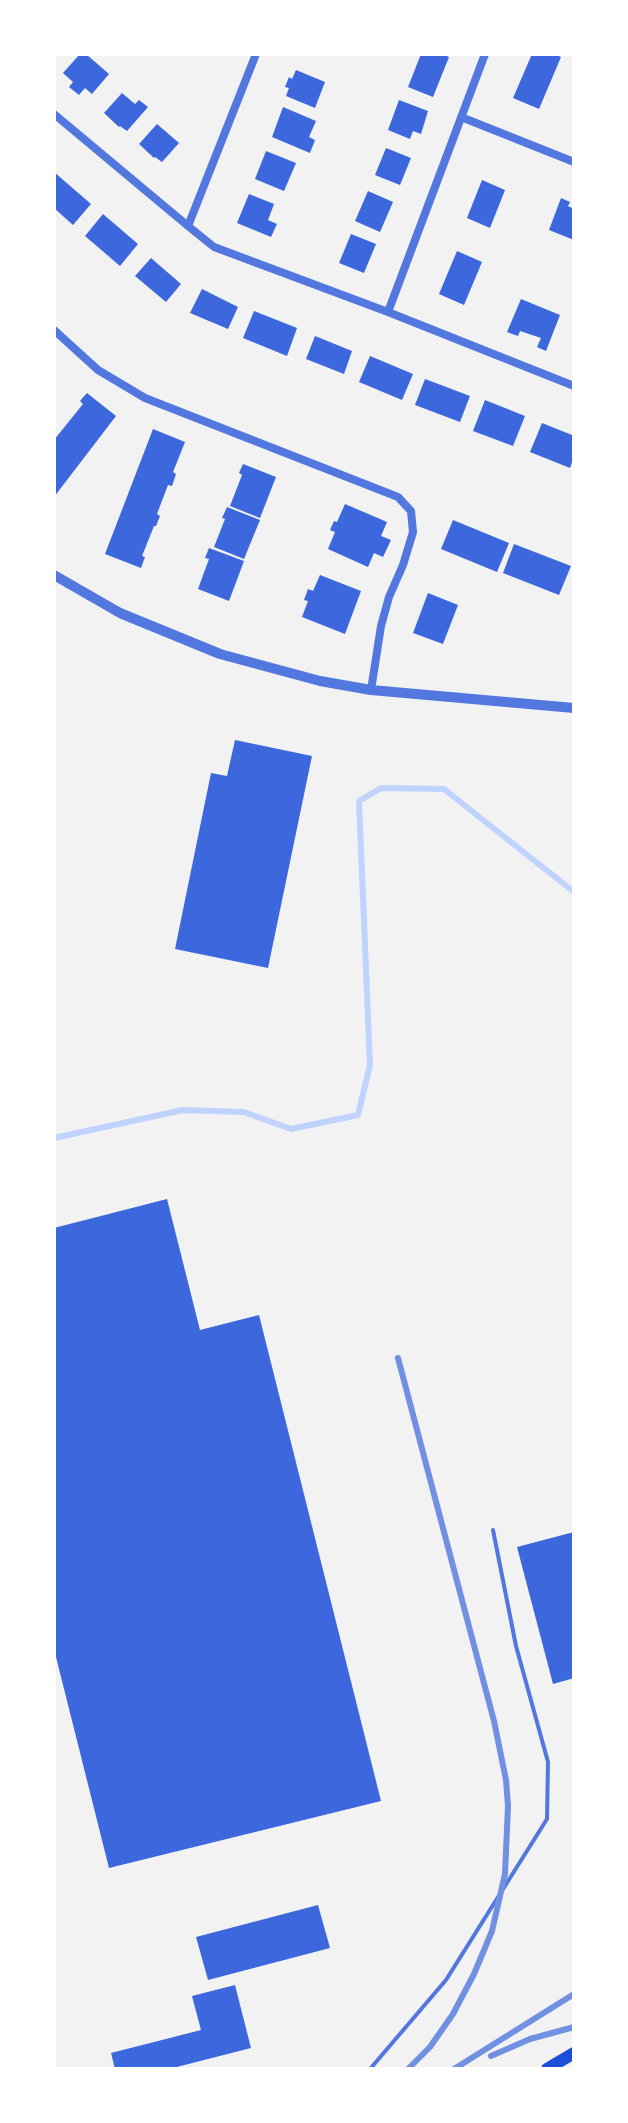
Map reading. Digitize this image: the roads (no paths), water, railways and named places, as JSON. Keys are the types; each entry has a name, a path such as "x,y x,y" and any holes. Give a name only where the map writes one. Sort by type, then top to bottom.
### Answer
{"main road":[{"path":"547,2069 574,2053"}],"street":[{"path":"188,226 256,54"},
{"path":"388,312 485,54"},
{"path":"54,114 214,247 574,386"},
{"path":"461,117 574,162"},
{"path":"54,330 98,370 145,398 398,497 411,511 413,532 381,626 371,690"},
{"path":"54,575 120,613 220,654 320,681 371,690 574,708"}],"lane":[{"path":"370,2069 446,1980 547,1819 548,1762 516,1646 493,1530"}],"waterway":[{"path":"54,1138 183,1110 244,1112 291,1129 358,1115 370,1065 359,801 381,788 444,789 574,892"}],"railway":[{"path":"398,1358 494,1721 508,1806 505,1874 492,1931 453,2014 430,2047 408,2069"},
{"path":"454,2069 574,1994"},
{"path":"491,2056 530,2039 574,2027"}]}
